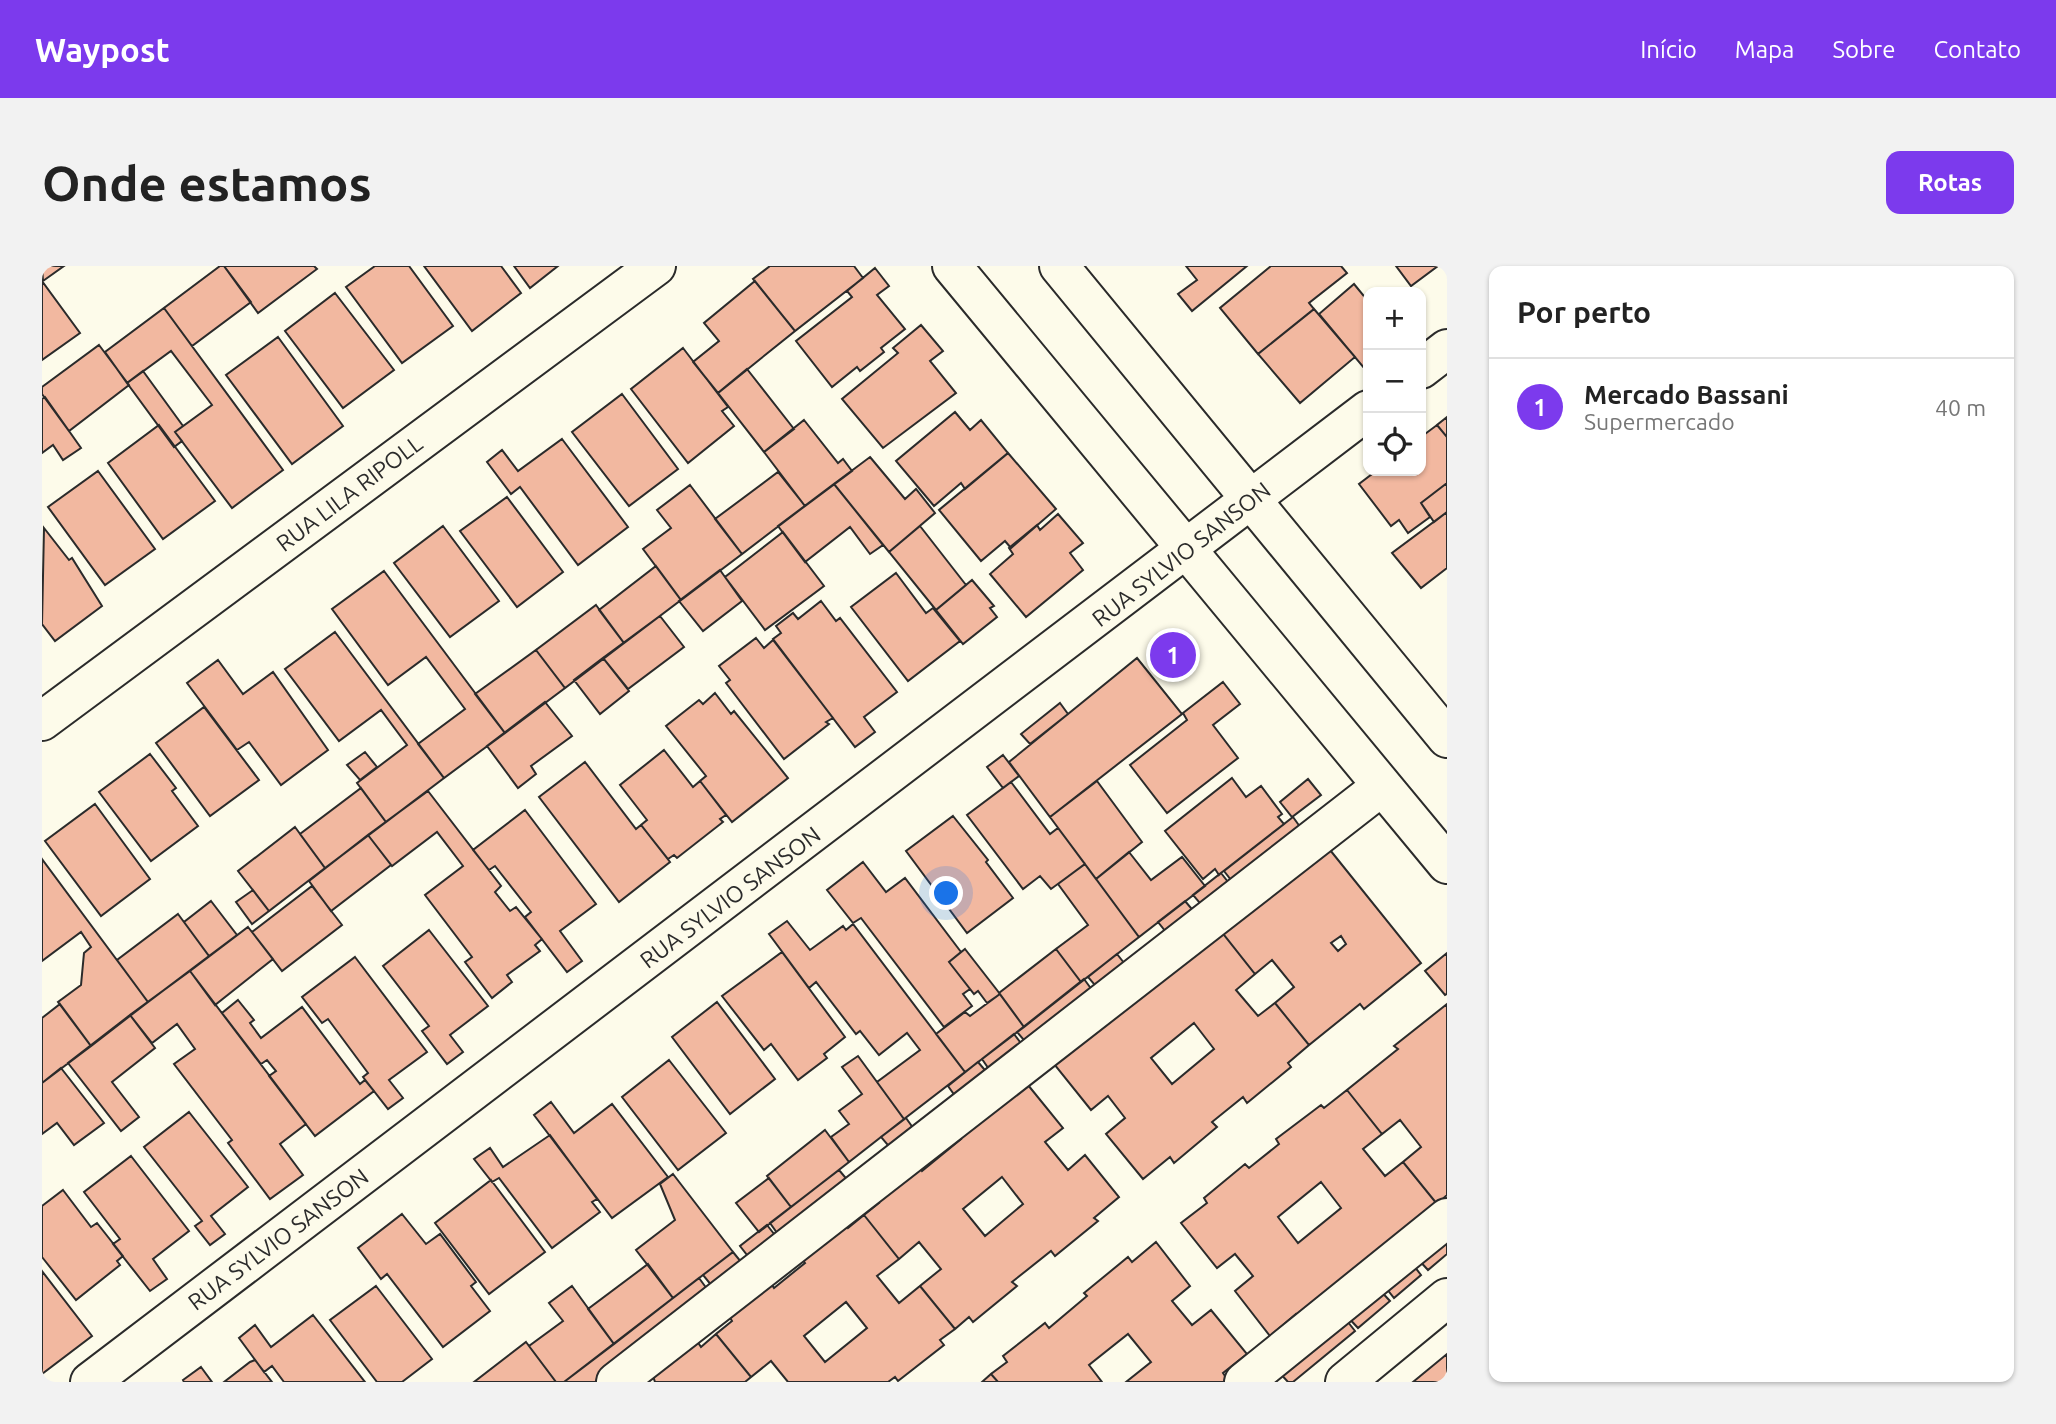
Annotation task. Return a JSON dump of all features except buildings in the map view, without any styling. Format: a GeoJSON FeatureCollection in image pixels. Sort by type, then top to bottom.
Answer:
{"type":"FeatureCollection","features":[{"type":"Feature","properties":{"kind":"street","name":"RUA LILA RIPOLL"},"geometry":{"type":"LineString","coordinates":[[42,721],[656,266]]}},
{"type":"Feature","properties":{"kind":"street"},"geometry":{"type":"LineString","coordinates":[[952,266],[1447,864]]}},
{"type":"Feature","properties":{"kind":"street"},"geometry":{"type":"LineString","coordinates":[[1059,266],[1447,738]]}},
{"type":"Feature","properties":{"kind":"street"},"geometry":{"type":"LineString","coordinates":[[1426,365],[1447,349]]}},
{"type":"Feature","properties":{"kind":"street","name":"RUA SYLVIO SANSON"},"geometry":{"type":"LineString","coordinates":[[90,1382],[1187,551],[1364,413]]}},
{"type":"Feature","properties":{"kind":"street"},"geometry":{"type":"LineString","coordinates":[[616,1382],[1382,786]]}},
{"type":"Feature","properties":{"kind":"street"},"geometry":{"type":"LineString","coordinates":[[1244,1382],[1447,1218]]}},
{"type":"Feature","properties":{"kind":"street"},"geometry":{"type":"LineString","coordinates":[[1345,1382],[1447,1298]]}},
{"type":"Feature","properties":{"kind":"place","name":"Mercado Bassani"},"geometry":{"type":"Point","coordinates":[1173,655]}}]}
